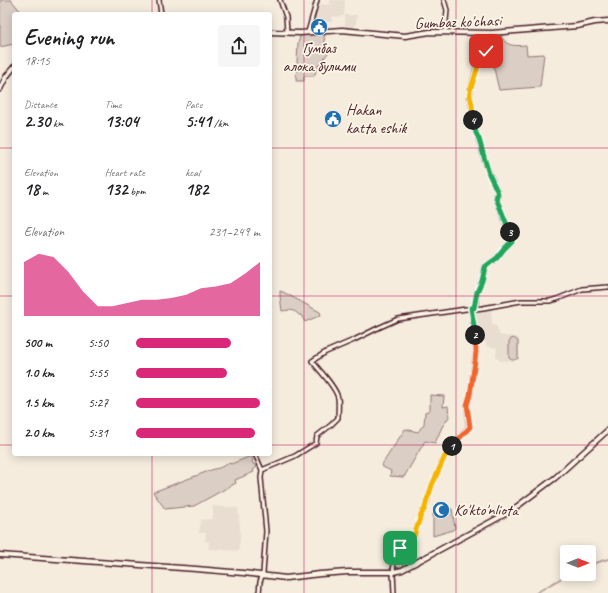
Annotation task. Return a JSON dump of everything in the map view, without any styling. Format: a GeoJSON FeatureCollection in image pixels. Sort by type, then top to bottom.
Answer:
{"type":"FeatureCollection","features":[{"type":"Feature","properties":{"kind":"main road","name":"Gumbaz ko'chasi"},"geometry":{"type":"LineString","coordinates":[[272,32],[300,33],[342,30],[405,36],[430,32],[482,33],[577,26],[608,20]]}},
{"type":"Feature","properties":{"kind":"main road"},"geometry":{"type":"LineString","coordinates":[[0,88],[12,70]]}},
{"type":"Feature","properties":{"kind":"main road"},"geometry":{"type":"LineString","coordinates":[[0,555],[196,569],[286,578],[348,572],[393,572],[402,570],[511,511],[556,476],[608,430]]}},
{"type":"Feature","properties":{"kind":"street"},"geometry":{"type":"LineString","coordinates":[[159,0],[162,12]]}},
{"type":"Feature","properties":{"kind":"street"},"geometry":{"type":"LineString","coordinates":[[280,0],[286,17],[287,32]]}},
{"type":"Feature","properties":{"kind":"street"},"geometry":{"type":"LineString","coordinates":[[308,32],[317,0]]}},
{"type":"Feature","properties":{"kind":"street"},"geometry":{"type":"LineString","coordinates":[[444,0],[447,10],[445,32]]}},
{"type":"Feature","properties":{"kind":"street"},"geometry":{"type":"LineString","coordinates":[[394,593],[394,563],[400,551],[400,542],[404,538],[414,536],[432,485],[445,456],[470,427],[467,405],[470,395],[476,351],[473,308],[485,267],[497,258],[512,241],[496,198],[498,193],[489,174],[473,119],[470,91],[478,66],[484,56],[486,48],[482,33]]}},
{"type":"Feature","properties":{"kind":"street"},"geometry":{"type":"LineString","coordinates":[[262,470],[295,456],[316,443],[316,436],[331,426],[338,418],[338,398],[326,378],[312,361],[317,357],[398,319],[521,302],[550,301],[582,289],[608,287]]}},
{"type":"Feature","properties":{"kind":"street"},"geometry":{"type":"LineString","coordinates":[[256,456],[262,470],[261,478],[266,531],[259,593]]}},
{"type":"Feature","properties":{"kind":"shaded area"},"geometry":{"type":"Polygon","coordinates":[[[1,0],[11,0],[21,12],[12,12],[12,44],[0,47],[1,0]]]}},
{"type":"Feature","properties":{"kind":"shaded area"},"geometry":{"type":"Polygon","coordinates":[[[330,0],[345,0],[344,16],[332,17],[332,22],[321,22],[321,19],[313,19],[317,4],[330,5],[330,0]]]}},
{"type":"Feature","properties":{"kind":"shaded area"},"geometry":{"type":"Polygon","coordinates":[[[345,15],[357,15],[356,24],[354,24],[355,30],[345,28],[345,15]]]}},
{"type":"Feature","properties":{"kind":"shaded area"},"geometry":{"type":"Polygon","coordinates":[[[325,33],[325,46],[328,53],[318,66],[314,76],[304,76],[304,81],[296,81],[298,43],[301,34],[325,33]]]}},
{"type":"Feature","properties":{"kind":"shaded area"},"geometry":{"type":"Polygon","coordinates":[[[501,34],[502,38],[510,45],[526,45],[527,55],[544,54],[540,87],[499,90],[493,64],[484,57],[488,46],[485,35],[501,34]]]}},
{"type":"Feature","properties":{"kind":"shaded area"},"geometry":{"type":"Polygon","coordinates":[[[280,291],[320,312],[321,315],[305,322],[301,315],[293,311],[282,311],[280,291]]]}},
{"type":"Feature","properties":{"kind":"shaded area"},"geometry":{"type":"Polygon","coordinates":[[[491,308],[492,325],[497,326],[499,335],[519,338],[519,360],[500,361],[496,357],[497,348],[486,346],[484,341],[478,340],[478,336],[476,336],[477,332],[473,310],[491,308]]]}},
{"type":"Feature","properties":{"kind":"shaded area"},"geometry":{"type":"Polygon","coordinates":[[[514,338],[518,341],[518,358],[512,360],[509,358],[509,341],[514,338]]]}},
{"type":"Feature","properties":{"kind":"shaded area"},"geometry":{"type":"Polygon","coordinates":[[[430,395],[444,396],[443,407],[448,406],[449,417],[442,427],[435,443],[425,441],[404,477],[390,476],[391,471],[381,466],[405,429],[418,432],[424,424],[425,412],[430,410],[430,395]]]}},
{"type":"Feature","properties":{"kind":"shaded area"},"geometry":{"type":"Polygon","coordinates":[[[251,456],[253,464],[257,467],[253,470],[254,472],[235,480],[236,483],[194,506],[165,509],[153,492],[230,463],[231,464],[251,456]]]}},
{"type":"Feature","properties":{"kind":"shaded area"},"geometry":{"type":"Polygon","coordinates":[[[213,506],[238,508],[240,526],[239,551],[208,549],[209,542],[205,541],[206,533],[199,533],[201,520],[213,519],[213,506]]]}},
{"type":"Feature","properties":{"kind":"shaded area"},"geometry":{"type":"Polygon","coordinates":[[[449,509],[452,509],[455,528],[433,536],[433,514],[435,514],[436,511],[444,512],[449,511],[449,509]]]}},
{"type":"Feature","properties":{"kind":"waterway"},"geometry":{"type":"LineString","coordinates":[[596,563],[608,559]]}},
{"type":"Feature","properties":{"kind":"waterway"},"geometry":{"type":"LineString","coordinates":[[536,593],[560,579]]}},
{"type":"Feature","properties":{"kind":"place","name":"Гумбаз алока булими"},"geometry":{"type":"Point","coordinates":[319,27]}},
{"type":"Feature","properties":{"kind":"place","name":"Hakan katta eshik"},"geometry":{"type":"Point","coordinates":[333,119]}},
{"type":"Feature","properties":{"kind":"place","name":"Ko'kto'nliota"},"geometry":{"type":"Point","coordinates":[441,510]}},
{"type":"Feature","properties":{"kind":"route"},"geometry":{"type":"LineString","coordinates":[[400,548],[400,542],[404,538],[414,536],[416,532],[432,485],[448,450],[470,427],[467,405],[470,395],[476,351],[475,332],[471,308],[474,308],[477,292],[482,281],[485,267],[497,258],[512,241],[496,198],[498,193],[489,174],[473,119],[470,91],[479,63],[486,51]]}}]}
